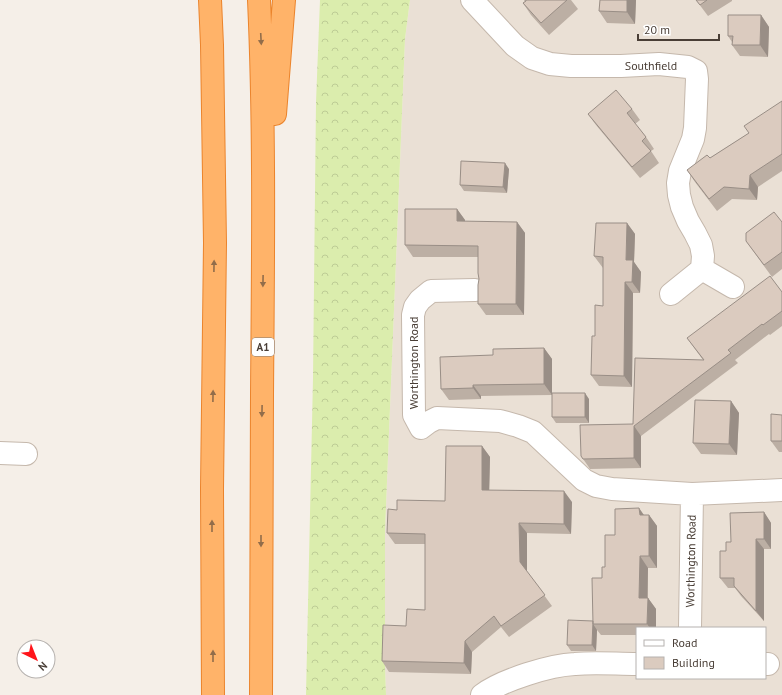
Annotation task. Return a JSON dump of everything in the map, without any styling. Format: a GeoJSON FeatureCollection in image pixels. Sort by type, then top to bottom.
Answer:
{"type":"FeatureCollection","features":[{"type":"Feature","properties":{"kind":"highway"},"geometry":{"type":"LineString","coordinates":[[210,0],[215,243],[212,482],[213,695]]}},
{"type":"Feature","properties":{"kind":"highway","name":"A1"},"geometry":{"type":"LineString","coordinates":[[259,0],[262,58],[264,249],[261,483],[261,695]]}},
{"type":"Feature","properties":{"kind":"highway","name":"A1"},"geometry":{"type":"LineString","coordinates":[[264,249],[284,0]]}},
{"type":"Feature","properties":{"kind":"street","name":"Southfield"},"geometry":{"type":"LineString","coordinates":[[472,0],[515,46],[532,58],[550,64],[571,66],[659,64],[688,67],[696,71],[695,128],[693,140],[680,171],[678,183],[682,207],[700,245],[703,256],[702,269]]}},
{"type":"Feature","properties":{"kind":"street"},"geometry":{"type":"LineString","coordinates":[[671,294],[702,269],[733,287]]}},
{"type":"Feature","properties":{"kind":"street","name":"Worthington Road"},"geometry":{"type":"LineString","coordinates":[[475,290],[431,291],[420,300],[415,307],[413,315],[414,415],[421,428],[437,418],[500,421],[518,426],[533,432],[584,480],[596,486],[612,490],[692,494],[782,490]]}},
{"type":"Feature","properties":{"kind":"street"},"geometry":{"type":"LineString","coordinates":[[0,453],[26,454]]}},
{"type":"Feature","properties":{"kind":"street","name":"Worthington Road"},"geometry":{"type":"LineString","coordinates":[[690,627],[692,494]]}},
{"type":"Feature","properties":{"kind":"street"},"geometry":{"type":"LineString","coordinates":[[482,695],[514,679],[547,669],[574,664],[636,664]]}},
{"type":"Feature","properties":{"kind":"shaded area"},"geometry":{"type":"Polygon","coordinates":[[[410,0],[782,0],[782,695],[386,695],[385,531],[405,39],[410,0]]]}},
{"type":"Feature","properties":{"kind":"green space"},"geometry":{"type":"Polygon","coordinates":[[[320,0],[410,0],[405,39],[385,531],[386,695],[306,695],[313,378],[316,102],[320,0]]]}},
{"type":"Feature","properties":{"kind":"building"},"geometry":{"type":"Polygon","coordinates":[[[526,0],[567,0],[541,23],[523,3],[526,0]]]}},
{"type":"Feature","properties":{"kind":"building"},"geometry":{"type":"Polygon","coordinates":[[[600,0],[627,0],[627,12],[599,11],[600,0]]]}},
{"type":"Feature","properties":{"kind":"building"},"geometry":{"type":"Polygon","coordinates":[[[696,0],[707,0],[700,5],[696,0]]]}},
{"type":"Feature","properties":{"kind":"building"},"geometry":{"type":"Polygon","coordinates":[[[728,15],[761,15],[760,45],[732,45],[733,36],[728,36],[728,15]]]}},
{"type":"Feature","properties":{"kind":"building"},"geometry":{"type":"Polygon","coordinates":[[[616,90],[632,109],[627,113],[646,137],[642,141],[651,151],[632,167],[588,114],[616,90]]]}},
{"type":"Feature","properties":{"kind":"building"},"geometry":{"type":"Polygon","coordinates":[[[782,101],[782,154],[750,175],[749,189],[724,187],[709,199],[687,170],[707,155],[710,158],[749,133],[744,126],[782,101]]]}},
{"type":"Feature","properties":{"kind":"building"},"geometry":{"type":"Polygon","coordinates":[[[461,161],[505,163],[503,187],[460,185],[461,161]]]}},
{"type":"Feature","properties":{"kind":"building"},"geometry":{"type":"Polygon","coordinates":[[[405,209],[457,209],[457,221],[517,222],[516,304],[478,304],[478,246],[405,245],[405,209]]]}},
{"type":"Feature","properties":{"kind":"building"},"geometry":{"type":"Polygon","coordinates":[[[774,212],[782,222],[782,252],[764,265],[746,241],[746,233],[774,212]]]}},
{"type":"Feature","properties":{"kind":"building"},"geometry":{"type":"Polygon","coordinates":[[[596,223],[627,223],[626,260],[633,260],[632,282],[625,282],[624,376],[591,375],[592,336],[595,336],[595,305],[603,306],[603,257],[594,256],[596,223]]]}},
{"type":"Feature","properties":{"kind":"building"},"geometry":{"type":"Polygon","coordinates":[[[770,276],[782,292],[782,311],[728,350],[731,353],[634,426],[634,458],[583,459],[581,456],[580,425],[633,424],[635,358],[704,360],[687,338],[770,276]]]}},
{"type":"Feature","properties":{"kind":"building"},"geometry":{"type":"Polygon","coordinates":[[[544,348],[544,384],[473,385],[473,388],[441,389],[440,357],[493,355],[493,349],[544,348]]]}},
{"type":"Feature","properties":{"kind":"building"},"geometry":{"type":"Polygon","coordinates":[[[552,393],[585,393],[585,417],[552,417],[552,393]]]}},
{"type":"Feature","properties":{"kind":"building"},"geometry":{"type":"Polygon","coordinates":[[[695,400],[731,401],[729,444],[693,443],[695,400]]]}},
{"type":"Feature","properties":{"kind":"building"},"geometry":{"type":"Polygon","coordinates":[[[771,414],[782,415],[782,441],[771,441],[771,414]]]}},
{"type":"Feature","properties":{"kind":"building"},"geometry":{"type":"Polygon","coordinates":[[[446,446],[482,446],[482,490],[564,491],[564,524],[519,523],[520,562],[545,595],[501,626],[494,616],[465,641],[464,663],[382,661],[383,625],[406,626],[407,609],[425,610],[425,534],[387,533],[388,509],[397,510],[397,500],[445,501],[446,446]]]}},
{"type":"Feature","properties":{"kind":"building"},"geometry":{"type":"Polygon","coordinates":[[[639,508],[640,515],[649,515],[649,556],[640,556],[639,598],[648,598],[647,624],[593,624],[592,578],[602,578],[602,567],[605,567],[605,535],[615,535],[615,509],[639,508]]]}},
{"type":"Feature","properties":{"kind":"building"},"geometry":{"type":"Polygon","coordinates":[[[764,512],[764,539],[756,539],[756,611],[734,586],[734,578],[720,578],[720,551],[726,551],[726,542],[731,542],[730,513],[764,512]]]}},
{"type":"Feature","properties":{"kind":"building"},"geometry":{"type":"Polygon","coordinates":[[[568,620],[593,621],[592,645],[567,645],[568,620]]]}}]}
